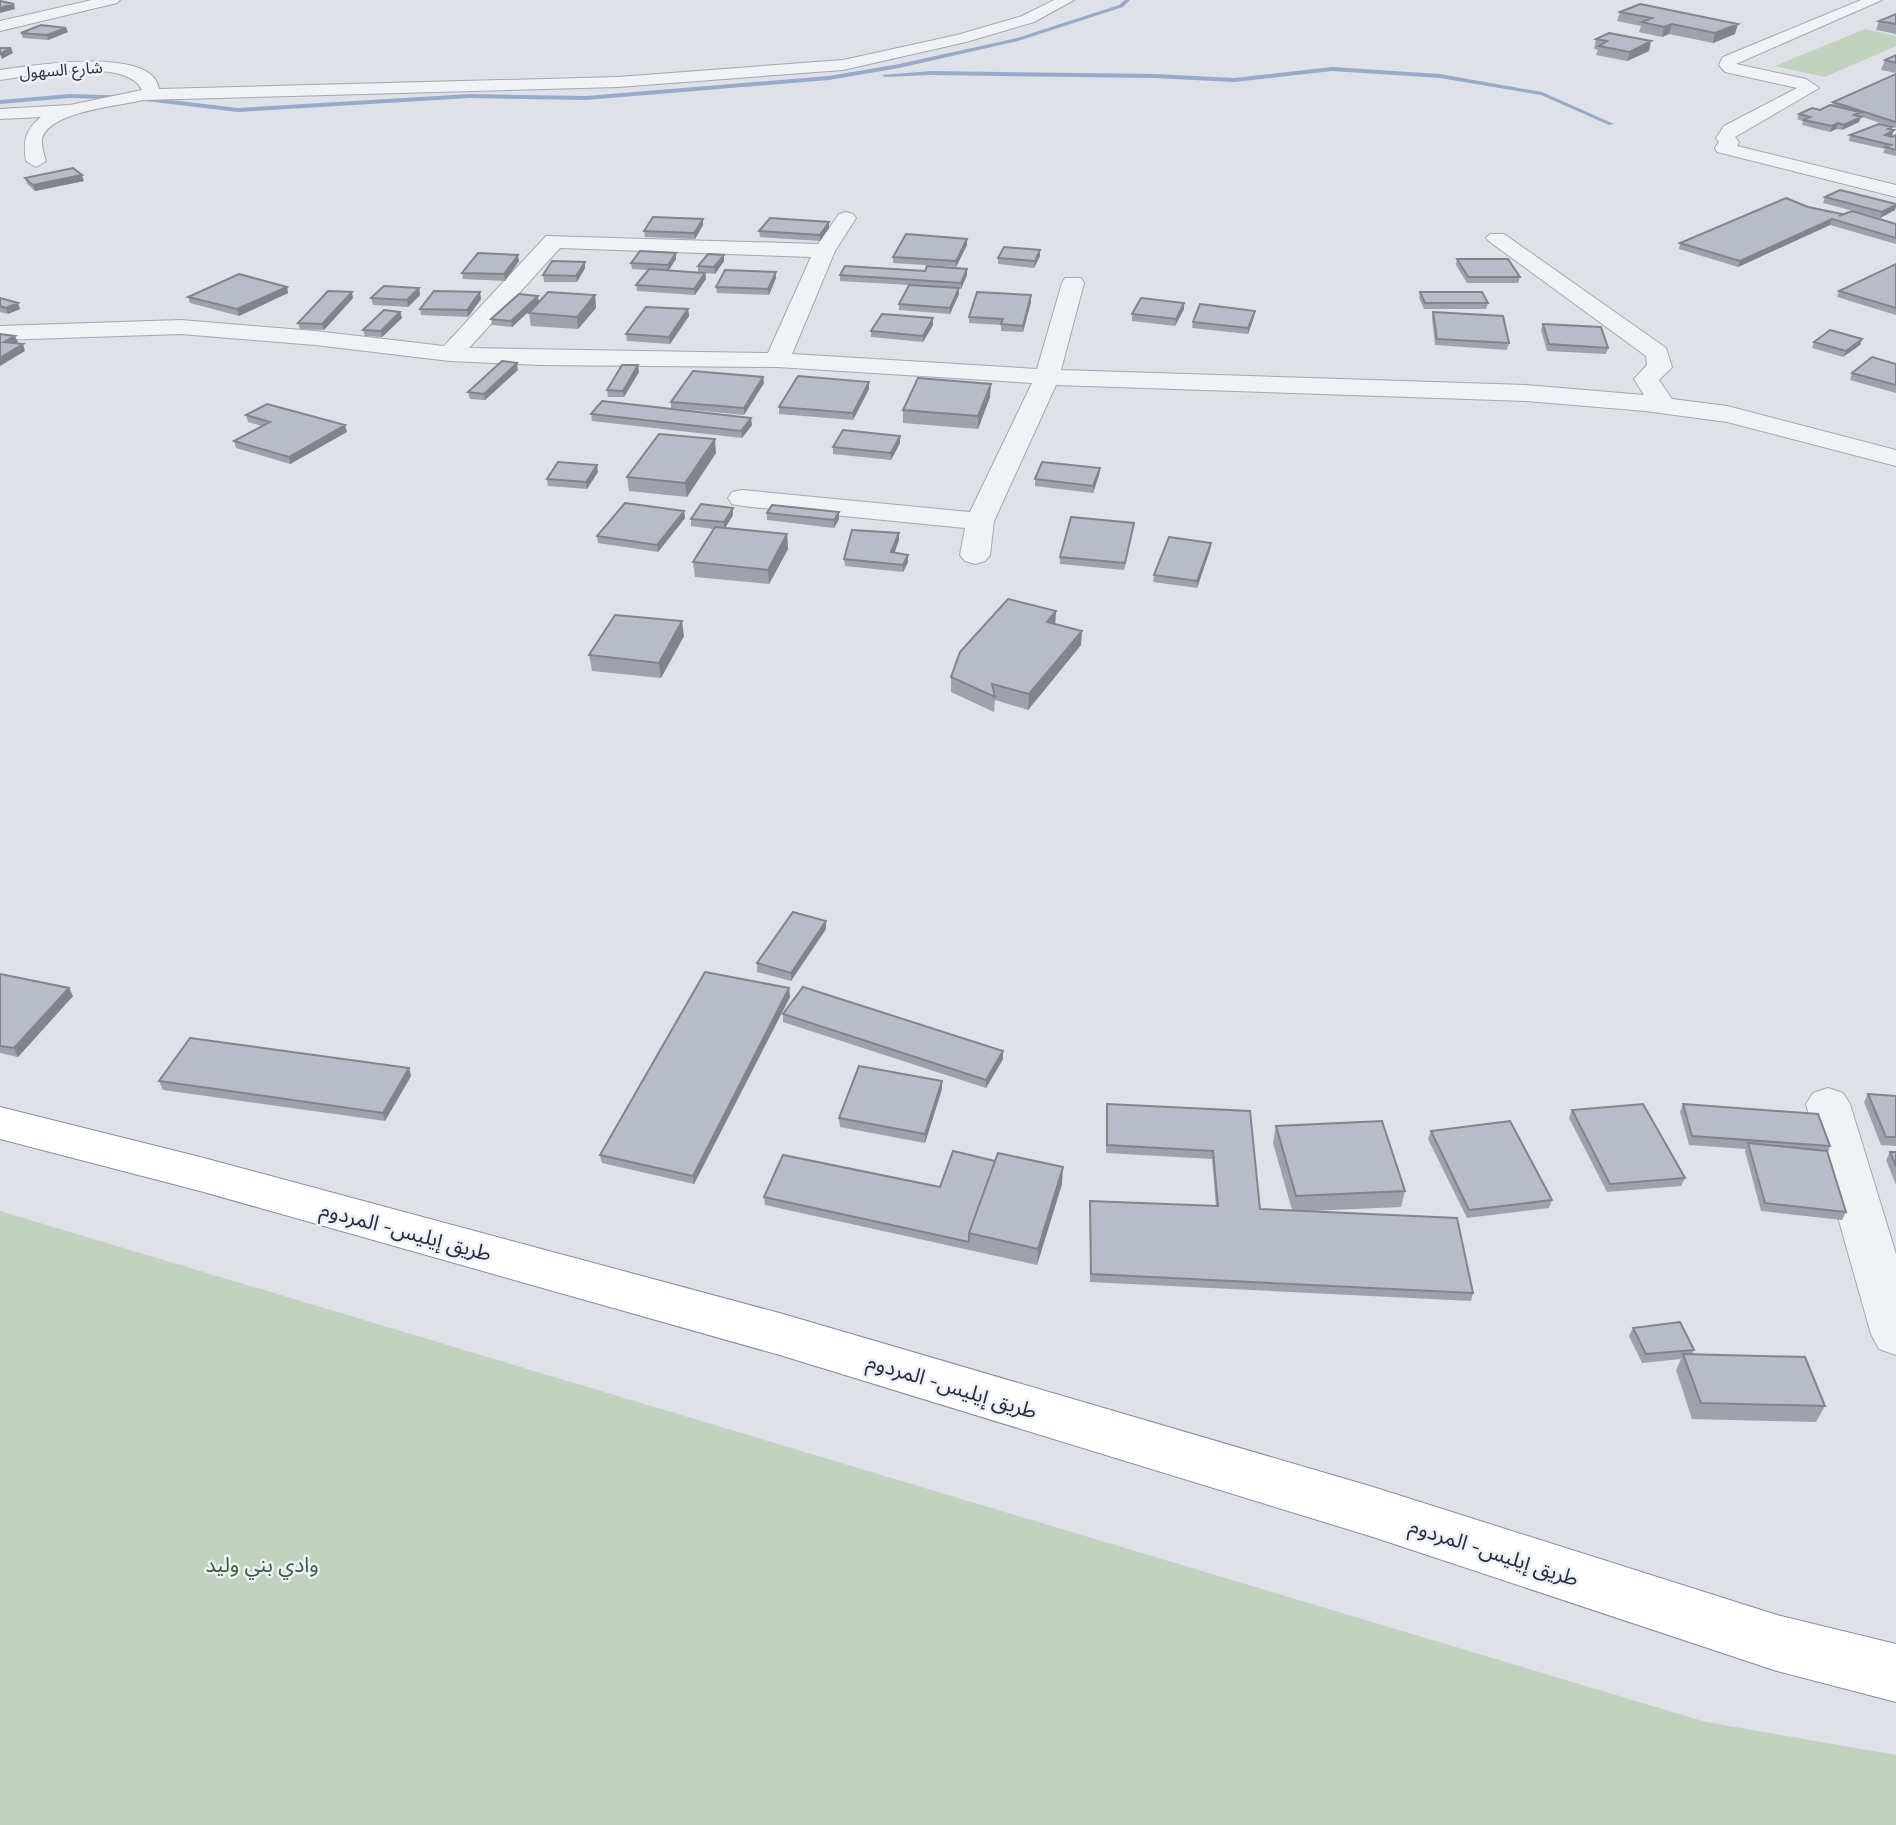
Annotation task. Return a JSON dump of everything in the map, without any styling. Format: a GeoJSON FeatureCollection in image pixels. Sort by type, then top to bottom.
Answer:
{"type":"FeatureCollection","features":[{"type":"Feature","properties":{"kind":"highway","name":"طريق إيليس- المردوم"},"geometry":{"type":"LineString","coordinates":[[0,1123],[200,1174],[783,1335],[1373,1513],[1777,1643],[1896,1673]]}},
{"type":"Feature","properties":{"kind":"street"},"geometry":{"type":"LineString","coordinates":[[0,26],[112,0]]}},
{"type":"Feature","properties":{"kind":"street"},"geometry":{"type":"LineString","coordinates":[[0,114],[71,110],[147,94],[618,82],[843,65],[960,39],[1028,19],[1066,0]]}},
{"type":"Feature","properties":{"kind":"street"},"geometry":{"type":"LineString","coordinates":[[1874,0],[1729,61],[1727,65],[1731,68],[1800,83],[1810,88],[1731,130],[1725,138],[1730,142],[1724,148],[1896,191]]}},
{"type":"Feature","properties":{"kind":"street","name":"شارع السهول"},"geometry":{"type":"LineString","coordinates":[[0,75],[67,67],[105,66],[130,70],[146,80],[151,86],[147,94]]}},
{"type":"Feature","properties":{"kind":"street"},"geometry":{"type":"LineString","coordinates":[[36,161],[33,140],[37,132],[55,117],[71,110]]}},
{"type":"Feature","properties":{"kind":"street"},"geometry":{"type":"LineString","coordinates":[[777,359],[824,251],[846,218]]}},
{"type":"Feature","properties":{"kind":"street"},"geometry":{"type":"LineString","coordinates":[[1497,238],[1657,353],[1660,366],[1646,379],[1663,405]]}},
{"type":"Feature","properties":{"kind":"street"},"geometry":{"type":"LineString","coordinates":[[450,354],[554,240],[824,251]]}},
{"type":"Feature","properties":{"kind":"street"},"geometry":{"type":"LineString","coordinates":[[975,555],[980,521],[1047,377],[1073,283]]}},
{"type":"Feature","properties":{"kind":"street"},"geometry":{"type":"LineString","coordinates":[[0,333],[181,327],[315,338],[450,354],[540,358],[777,359],[1047,377],[1526,393],[1663,405],[1766,422],[1896,458]]}},
{"type":"Feature","properties":{"kind":"street"},"geometry":{"type":"LineString","coordinates":[[742,498],[980,521]]}},
{"type":"Feature","properties":{"kind":"street"},"geometry":{"type":"LineString","coordinates":[[1828,1104],[1892,1330],[1896,1334]]}},
{"type":"Feature","properties":{"kind":"green space"},"geometry":{"type":"Polygon","coordinates":[[[1865,29],[1896,36],[1896,46],[1825,77],[1775,66],[1865,29]]]}},
{"type":"Feature","properties":{"kind":"green space","name":"وادي بني وليد"},"geometry":{"type":"Polygon","coordinates":[[[0,1211],[1706,1722],[1896,1755],[1896,1825],[0,1825],[0,1211]]]}},
{"type":"Feature","properties":{"kind":"building"},"geometry":{"type":"Polygon","coordinates":[[[0,1],[14,4],[0,8],[0,1]]]}},
{"type":"Feature","properties":{"kind":"building"},"geometry":{"type":"Polygon","coordinates":[[[1640,4],[1738,24],[1715,33],[1672,24],[1664,27],[1642,22],[1652,18],[1620,12],[1640,4]]]}},
{"type":"Feature","properties":{"kind":"building"},"geometry":{"type":"Polygon","coordinates":[[[1896,14],[1896,24],[1879,21],[1896,14]]]}},
{"type":"Feature","properties":{"kind":"building"},"geometry":{"type":"Polygon","coordinates":[[[41,25],[66,28],[47,35],[21,33],[41,25]]]}},
{"type":"Feature","properties":{"kind":"building"},"geometry":{"type":"Polygon","coordinates":[[[1609,33],[1651,41],[1630,52],[1599,46],[1607,41],[1596,39],[1609,33]]]}},
{"type":"Feature","properties":{"kind":"building"},"geometry":{"type":"Polygon","coordinates":[[[0,48],[11,48],[0,54],[0,48]]]}},
{"type":"Feature","properties":{"kind":"building"},"geometry":{"type":"Polygon","coordinates":[[[1896,55],[1896,63],[1885,60],[1896,55]]]}},
{"type":"Feature","properties":{"kind":"building"},"geometry":{"type":"Polygon","coordinates":[[[1896,74],[1896,122],[1833,102],[1896,74]]]}},
{"type":"Feature","properties":{"kind":"building"},"geometry":{"type":"Polygon","coordinates":[[[1830,105],[1860,112],[1854,115],[1861,117],[1844,125],[1838,123],[1832,126],[1804,120],[1810,117],[1799,114],[1812,108],[1820,110],[1830,105]]]}},
{"type":"Feature","properties":{"kind":"building"},"geometry":{"type":"Polygon","coordinates":[[[1879,124],[1894,130],[1885,135],[1896,135],[1896,150],[1885,147],[1891,145],[1850,135],[1879,124]]]}},
{"type":"Feature","properties":{"kind":"building"},"geometry":{"type":"Polygon","coordinates":[[[73,168],[82,175],[33,185],[25,178],[73,168]]]}},
{"type":"Feature","properties":{"kind":"building"},"geometry":{"type":"Polygon","coordinates":[[[1840,190],[1896,205],[1882,212],[1825,197],[1840,190]]]}},
{"type":"Feature","properties":{"kind":"building"},"geometry":{"type":"Polygon","coordinates":[[[1786,198],[1808,207],[1842,214],[1839,216],[1852,211],[1896,224],[1896,238],[1832,219],[1740,261],[1680,243],[1786,198]]]}},
{"type":"Feature","properties":{"kind":"building"},"geometry":{"type":"Polygon","coordinates":[[[653,217],[703,219],[694,233],[644,231],[653,217]]]}},
{"type":"Feature","properties":{"kind":"building"},"geometry":{"type":"Polygon","coordinates":[[[770,218],[829,222],[820,235],[759,231],[770,218]]]}},
{"type":"Feature","properties":{"kind":"building"},"geometry":{"type":"Polygon","coordinates":[[[906,234],[967,239],[956,261],[893,257],[906,234]]]}},
{"type":"Feature","properties":{"kind":"building"},"geometry":{"type":"Polygon","coordinates":[[[1004,247],[1040,250],[1035,261],[998,258],[1004,247]]]}},
{"type":"Feature","properties":{"kind":"building"},"geometry":{"type":"Polygon","coordinates":[[[640,251],[676,253],[668,265],[631,263],[640,251]]]}},
{"type":"Feature","properties":{"kind":"building"},"geometry":{"type":"Polygon","coordinates":[[[478,253],[518,255],[504,274],[462,273],[478,253]]]}},
{"type":"Feature","properties":{"kind":"building"},"geometry":{"type":"Polygon","coordinates":[[[708,254],[724,255],[714,267],[698,266],[708,254]]]}},
{"type":"Feature","properties":{"kind":"building"},"geometry":{"type":"Polygon","coordinates":[[[1457,259],[1508,259],[1520,277],[1468,277],[1457,259]]]}},
{"type":"Feature","properties":{"kind":"building"},"geometry":{"type":"Polygon","coordinates":[[[552,261],[585,262],[576,276],[543,275],[552,261]]]}},
{"type":"Feature","properties":{"kind":"building"},"geometry":{"type":"Polygon","coordinates":[[[1896,264],[1896,308],[1839,291],[1896,264]]]}},
{"type":"Feature","properties":{"kind":"building"},"geometry":{"type":"Polygon","coordinates":[[[845,266],[925,271],[927,266],[967,269],[961,283],[840,275],[845,266]]]}},
{"type":"Feature","properties":{"kind":"building"},"geometry":{"type":"Polygon","coordinates":[[[649,269],[705,273],[694,289],[636,285],[649,269]]]}},
{"type":"Feature","properties":{"kind":"building"},"geometry":{"type":"Polygon","coordinates":[[[725,270],[776,272],[768,289],[716,287],[725,270]]]}},
{"type":"Feature","properties":{"kind":"building"},"geometry":{"type":"Polygon","coordinates":[[[239,274],[287,287],[237,309],[188,297],[239,274]]]}},
{"type":"Feature","properties":{"kind":"building"},"geometry":{"type":"Polygon","coordinates":[[[909,285],[959,288],[950,308],[899,304],[909,285]]]}},
{"type":"Feature","properties":{"kind":"building"},"geometry":{"type":"Polygon","coordinates":[[[384,286],[419,288],[407,300],[371,298],[384,286]]]}},
{"type":"Feature","properties":{"kind":"building"},"geometry":{"type":"Polygon","coordinates":[[[328,291],[352,292],[322,324],[298,323],[328,291]]]}},
{"type":"Feature","properties":{"kind":"building"},"geometry":{"type":"Polygon","coordinates":[[[434,291],[480,292],[467,310],[420,309],[434,291]]]}},
{"type":"Feature","properties":{"kind":"building"},"geometry":{"type":"Polygon","coordinates":[[[548,292],[595,295],[577,317],[529,313],[548,292]]]}},
{"type":"Feature","properties":{"kind":"building"},"geometry":{"type":"Polygon","coordinates":[[[977,292],[1031,295],[1023,326],[1001,324],[1003,319],[969,317],[977,292]]]}},
{"type":"Feature","properties":{"kind":"building"},"geometry":{"type":"Polygon","coordinates":[[[1420,292],[1482,292],[1488,303],[1425,303],[1420,292]]]}},
{"type":"Feature","properties":{"kind":"building"},"geometry":{"type":"Polygon","coordinates":[[[519,294],[538,296],[511,321],[491,319],[519,294]]]}},
{"type":"Feature","properties":{"kind":"building"},"geometry":{"type":"Polygon","coordinates":[[[0,298],[18,303],[6,308],[0,306],[0,298]]]}},
{"type":"Feature","properties":{"kind":"building"},"geometry":{"type":"Polygon","coordinates":[[[1141,298],[1184,303],[1176,319],[1132,314],[1141,298]]]}},
{"type":"Feature","properties":{"kind":"building"},"geometry":{"type":"Polygon","coordinates":[[[1200,304],[1255,311],[1248,328],[1193,322],[1200,304]]]}},
{"type":"Feature","properties":{"kind":"building"},"geometry":{"type":"Polygon","coordinates":[[[646,307],[688,309],[669,337],[626,334],[646,307]]]}},
{"type":"Feature","properties":{"kind":"building"},"geometry":{"type":"Polygon","coordinates":[[[384,310],[400,312],[381,331],[363,330],[384,310]]]}},
{"type":"Feature","properties":{"kind":"building"},"geometry":{"type":"Polygon","coordinates":[[[1433,312],[1503,316],[1509,343],[1437,339],[1433,312]]]}},
{"type":"Feature","properties":{"kind":"building"},"geometry":{"type":"Polygon","coordinates":[[[882,314],[933,318],[923,336],[871,331],[882,314]]]}},
{"type":"Feature","properties":{"kind":"building"},"geometry":{"type":"Polygon","coordinates":[[[1543,324],[1601,327],[1608,348],[1549,344],[1543,324]]]}},
{"type":"Feature","properties":{"kind":"building"},"geometry":{"type":"Polygon","coordinates":[[[1830,330],[1862,339],[1846,351],[1814,342],[1830,330]]]}},
{"type":"Feature","properties":{"kind":"building"},"geometry":{"type":"Polygon","coordinates":[[[0,334],[15,336],[4,342],[23,344],[0,358],[0,334]]]}},
{"type":"Feature","properties":{"kind":"building"},"geometry":{"type":"Polygon","coordinates":[[[1872,357],[1896,364],[1896,385],[1852,373],[1872,357]]]}},
{"type":"Feature","properties":{"kind":"building"},"geometry":{"type":"Polygon","coordinates":[[[502,361],[517,363],[484,394],[468,392],[502,361]]]}},
{"type":"Feature","properties":{"kind":"building"},"geometry":{"type":"Polygon","coordinates":[[[622,365],[638,365],[623,391],[607,390],[622,365]]]}},
{"type":"Feature","properties":{"kind":"building"},"geometry":{"type":"Polygon","coordinates":[[[693,371],[763,377],[744,408],[671,402],[693,371]]]}},
{"type":"Feature","properties":{"kind":"building"},"geometry":{"type":"Polygon","coordinates":[[[798,376],[869,382],[853,413],[779,407],[798,376]]]}},
{"type":"Feature","properties":{"kind":"building"},"geometry":{"type":"Polygon","coordinates":[[[918,378],[991,384],[978,416],[903,410],[918,378]]]}},
{"type":"Feature","properties":{"kind":"building"},"geometry":{"type":"Polygon","coordinates":[[[602,401],[751,418],[741,431],[591,414],[602,401]]]}},
{"type":"Feature","properties":{"kind":"building"},"geometry":{"type":"Polygon","coordinates":[[[267,404],[345,425],[289,457],[234,441],[270,422],[246,415],[267,404]]]}},
{"type":"Feature","properties":{"kind":"building"},"geometry":{"type":"Polygon","coordinates":[[[843,430],[900,436],[891,453],[833,447],[843,430]]]}},
{"type":"Feature","properties":{"kind":"building"},"geometry":{"type":"Polygon","coordinates":[[[659,434],[715,439],[685,483],[627,477],[659,434]]]}},
{"type":"Feature","properties":{"kind":"building"},"geometry":{"type":"Polygon","coordinates":[[[558,462],[597,465],[586,482],[547,479],[558,462]]]}},
{"type":"Feature","properties":{"kind":"building"},"geometry":{"type":"Polygon","coordinates":[[[1042,462],[1100,468],[1093,486],[1035,479],[1042,462]]]}},
{"type":"Feature","properties":{"kind":"building"},"geometry":{"type":"Polygon","coordinates":[[[625,503],[684,511],[657,545],[597,536],[625,503]]]}},
{"type":"Feature","properties":{"kind":"building"},"geometry":{"type":"Polygon","coordinates":[[[701,504],[733,508],[724,522],[691,519],[701,504]]]}},
{"type":"Feature","properties":{"kind":"building"},"geometry":{"type":"Polygon","coordinates":[[[772,505],[839,512],[834,520],[767,513],[772,505]]]}},
{"type":"Feature","properties":{"kind":"building"},"geometry":{"type":"Polygon","coordinates":[[[1071,517],[1134,523],[1125,563],[1060,557],[1071,517]]]}},
{"type":"Feature","properties":{"kind":"building"},"geometry":{"type":"Polygon","coordinates":[[[715,527],[787,534],[768,570],[693,562],[715,527]]]}},
{"type":"Feature","properties":{"kind":"building"},"geometry":{"type":"Polygon","coordinates":[[[852,530],[899,533],[891,552],[908,555],[903,565],[844,559],[852,530]]]}},
{"type":"Feature","properties":{"kind":"building"},"geometry":{"type":"Polygon","coordinates":[[[1169,537],[1211,543],[1197,581],[1154,575],[1169,537]]]}},
{"type":"Feature","properties":{"kind":"building"},"geometry":{"type":"Polygon","coordinates":[[[1008,599],[1056,611],[1047,622],[1082,631],[1029,694],[992,684],[995,697],[951,677],[960,652],[1008,599]]]}},
{"type":"Feature","properties":{"kind":"building"},"geometry":{"type":"Polygon","coordinates":[[[615,615],[682,621],[659,663],[589,655],[615,615]]]}},
{"type":"Feature","properties":{"kind":"building"},"geometry":{"type":"Polygon","coordinates":[[[793,912],[826,921],[791,973],[757,963],[793,912]]]}},
{"type":"Feature","properties":{"kind":"building"},"geometry":{"type":"Polygon","coordinates":[[[705,972],[789,988],[693,1176],[600,1155],[705,972]]]}},
{"type":"Feature","properties":{"kind":"building"},"geometry":{"type":"Polygon","coordinates":[[[0,974],[69,988],[14,1048],[0,1046],[0,974]]]}},
{"type":"Feature","properties":{"kind":"building"},"geometry":{"type":"Polygon","coordinates":[[[803,987],[1003,1051],[986,1080],[783,1014],[803,987]]]}},
{"type":"Feature","properties":{"kind":"building"},"geometry":{"type":"Polygon","coordinates":[[[190,1038],[409,1068],[383,1113],[159,1081],[190,1038]]]}},
{"type":"Feature","properties":{"kind":"building"},"geometry":{"type":"Polygon","coordinates":[[[859,1066],[942,1081],[925,1134],[839,1118],[859,1066]]]}},
{"type":"Feature","properties":{"kind":"building"},"geometry":{"type":"Polygon","coordinates":[[[1868,1094],[1896,1096],[1896,1137],[1886,1137],[1868,1094]]]}},
{"type":"Feature","properties":{"kind":"building"},"geometry":{"type":"Polygon","coordinates":[[[1107,1104],[1250,1111],[1260,1209],[1457,1218],[1473,1293],[1091,1274],[1090,1201],[1218,1206],[1213,1151],[1107,1145],[1107,1104]]]}},
{"type":"Feature","properties":{"kind":"building"},"geometry":{"type":"Polygon","coordinates":[[[1643,1104],[1685,1178],[1610,1184],[1572,1110],[1643,1104]]]}},
{"type":"Feature","properties":{"kind":"building"},"geometry":{"type":"Polygon","coordinates":[[[1683,1104],[1818,1114],[1830,1146],[1692,1136],[1683,1104]]]}},
{"type":"Feature","properties":{"kind":"building"},"geometry":{"type":"Polygon","coordinates":[[[1382,1121],[1405,1191],[1296,1196],[1276,1126],[1382,1121]]]}},
{"type":"Feature","properties":{"kind":"building"},"geometry":{"type":"Polygon","coordinates":[[[1510,1121],[1552,1200],[1469,1210],[1431,1131],[1510,1121]]]}},
{"type":"Feature","properties":{"kind":"building"},"geometry":{"type":"Polygon","coordinates":[[[1748,1143],[1827,1151],[1846,1212],[1765,1203],[1748,1143]]]}},
{"type":"Feature","properties":{"kind":"building"},"geometry":{"type":"Polygon","coordinates":[[[953,1151],[995,1161],[969,1233],[969,1242],[764,1197],[783,1155],[940,1187],[953,1151]]]}},
{"type":"Feature","properties":{"kind":"building"},"geometry":{"type":"Polygon","coordinates":[[[1890,1152],[1896,1152],[1896,1166],[1890,1152]]]}},
{"type":"Feature","properties":{"kind":"building"},"geometry":{"type":"Polygon","coordinates":[[[998,1153],[1063,1167],[1038,1249],[969,1233],[998,1153]]]}},
{"type":"Feature","properties":{"kind":"building"},"geometry":{"type":"Polygon","coordinates":[[[1680,1322],[1694,1350],[1646,1354],[1633,1328],[1680,1322]]]}},
{"type":"Feature","properties":{"kind":"building"},"geometry":{"type":"Polygon","coordinates":[[[1683,1354],[1805,1357],[1825,1406],[1701,1403],[1683,1354]]]}},
{"type":"Feature","properties":{"kind":"waterway"},"geometry":{"type":"LineString","coordinates":[[0,102],[70,96],[137,98],[238,110],[470,96],[586,98],[829,78],[899,66],[1018,39],[1121,6],[1128,0]]}},
{"type":"Feature","properties":{"kind":"waterway"},"geometry":{"type":"LineString","coordinates":[[885,75],[931,73],[1155,76],[1234,80],[1332,69],[1440,76],[1542,94],[1611,124]]}}]}
